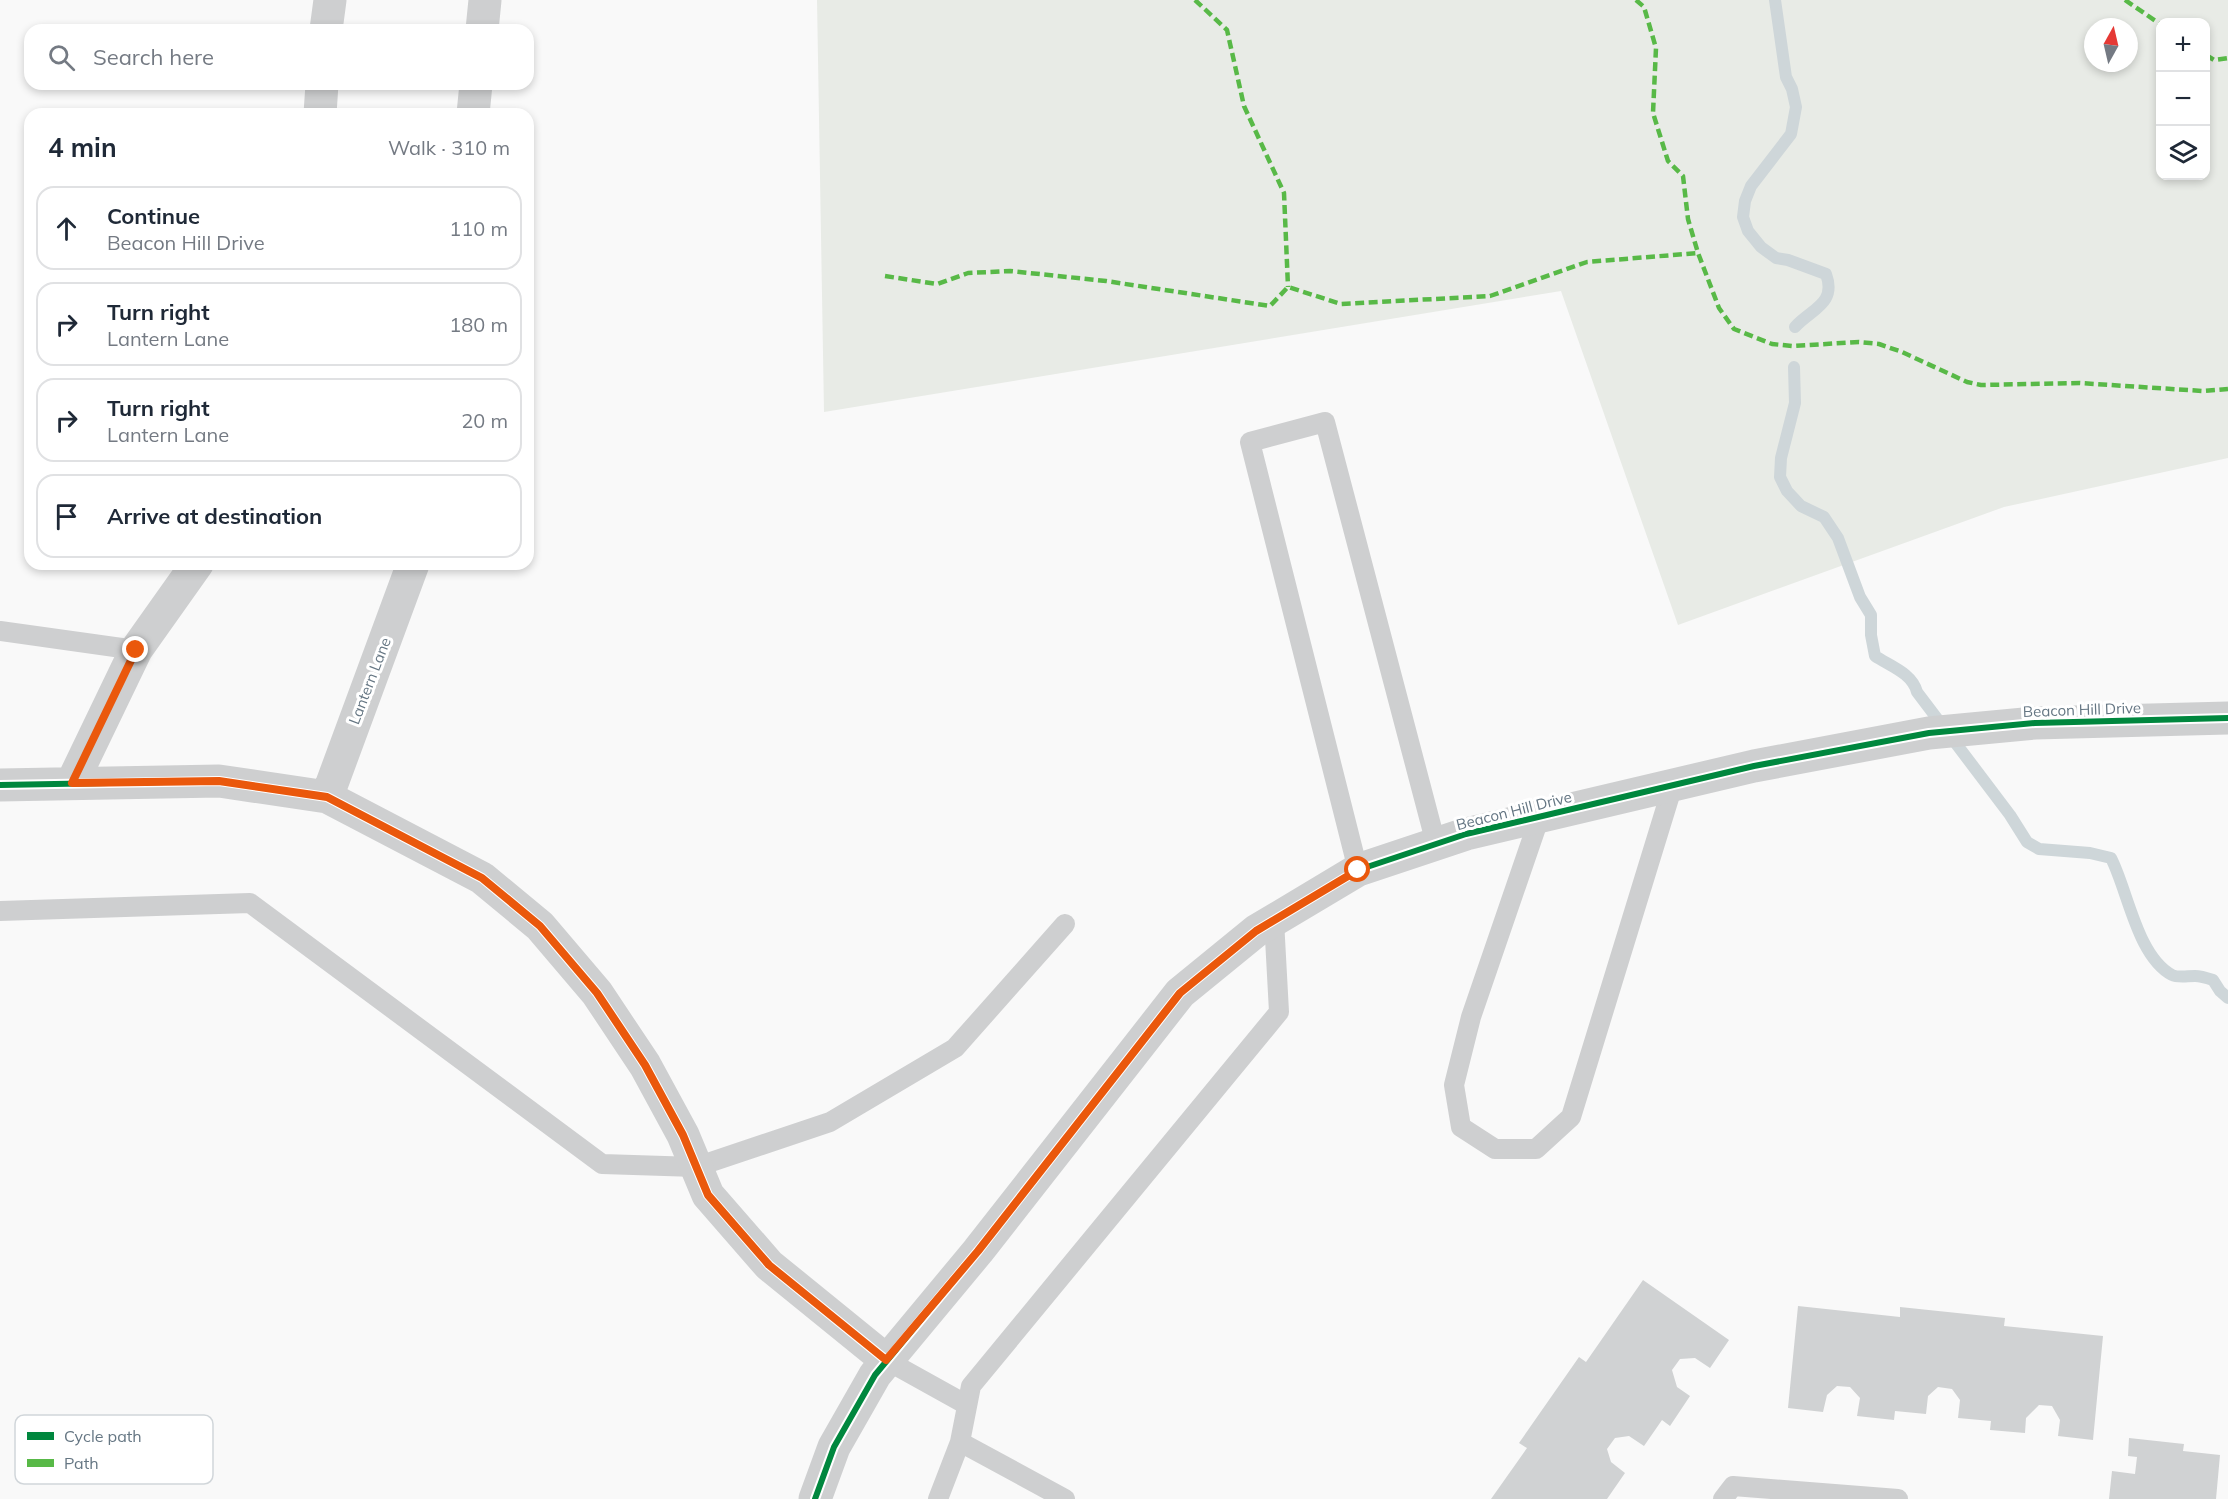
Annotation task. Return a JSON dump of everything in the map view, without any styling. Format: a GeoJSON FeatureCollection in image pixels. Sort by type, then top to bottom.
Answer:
{"type":"FeatureCollection","features":[{"type":"Feature","properties":{"kind":"street"},"geometry":{"type":"LineString","coordinates":[[328,24],[330,0]]}},
{"type":"Feature","properties":{"kind":"street"},"geometry":{"type":"LineString","coordinates":[[483,24],[485,0]]}},
{"type":"Feature","properties":{"kind":"street"},"geometry":{"type":"LineString","coordinates":[[320,108],[322,90]]}},
{"type":"Feature","properties":{"kind":"street"},"geometry":{"type":"LineString","coordinates":[[474,108],[475,90]]}},
{"type":"Feature","properties":{"kind":"street"},"geometry":{"type":"LineString","coordinates":[[72,783],[136,650],[193,570]]}},
{"type":"Feature","properties":{"kind":"street","name":"Lantern Lane"},"geometry":{"type":"LineString","coordinates":[[327,797],[411,570]]}},
{"type":"Feature","properties":{"kind":"street","name":"Beacon Hill Drive"},"geometry":{"type":"LineString","coordinates":[[815,1499],[834,1447],[875,1375],[978,1251],[1180,993],[1256,931],[1358,870],[1466,834],[1540,816],[1754,766],[1929,733],[2035,723],[2228,718]]}},
{"type":"Feature","properties":{"kind":"street"},"geometry":{"type":"LineString","coordinates":[[0,785],[219,781],[327,797],[482,878],[540,926],[597,993],[645,1065],[683,1135],[708,1195],[769,1265],[886,1360]]}},
{"type":"Feature","properties":{"kind":"lane"},"geometry":{"type":"LineString","coordinates":[[1358,870],[1250,442],[1325,422],[1436,844]]}},
{"type":"Feature","properties":{"kind":"lane"},"geometry":{"type":"LineString","coordinates":[[0,631],[136,650]]}},
{"type":"Feature","properties":{"kind":"lane"},"geometry":{"type":"LineString","coordinates":[[1540,816],[1471,1017],[1454,1085],[1461,1126],[1495,1149],[1536,1149],[1571,1118],[1673,785]]}},
{"type":"Feature","properties":{"kind":"lane"},"geometry":{"type":"LineString","coordinates":[[0,911],[250,903],[602,1164],[696,1167],[830,1122],[956,1048],[1065,924]]}},
{"type":"Feature","properties":{"kind":"lane"},"geometry":{"type":"LineString","coordinates":[[938,1499],[960,1442],[971,1386],[1279,1012],[1274,920]]}},
{"type":"Feature","properties":{"kind":"lane"},"geometry":{"type":"LineString","coordinates":[[886,1360],[967,1405]]}},
{"type":"Feature","properties":{"kind":"lane"},"geometry":{"type":"LineString","coordinates":[[960,1442],[1065,1499]]}},
{"type":"Feature","properties":{"kind":"lane"},"geometry":{"type":"LineString","coordinates":[[1723,1499],[1733,1486],[1898,1499]]}},
{"type":"Feature","properties":{"kind":"shaded area"},"geometry":{"type":"Polygon","coordinates":[[[817,0],[2228,0],[2228,458],[2004,507],[1678,625],[1561,291],[824,412],[817,0]]]}},
{"type":"Feature","properties":{"kind":"building"},"geometry":{"type":"Polygon","coordinates":[[[1643,1280],[1729,1340],[1710,1368],[1695,1358],[1680,1359],[1672,1370],[1677,1387],[1690,1396],[1670,1426],[1662,1420],[1644,1446],[1629,1436],[1615,1438],[1607,1449],[1611,1462],[1625,1473],[1607,1499],[1491,1499],[1527,1448],[1519,1443],[1579,1357],[1586,1362],[1643,1280]]]}},
{"type":"Feature","properties":{"kind":"building"},"geometry":{"type":"Polygon","coordinates":[[[1798,1306],[1900,1317],[1900,1307],[2005,1318],[2004,1326],[2103,1336],[2093,1440],[2058,1436],[2060,1420],[2052,1406],[2039,1405],[2026,1418],[2025,1433],[1990,1430],[1991,1421],[1958,1418],[1960,1400],[1952,1389],[1938,1387],[1928,1396],[1926,1414],[1895,1411],[1894,1420],[1857,1416],[1860,1398],[1850,1387],[1837,1386],[1827,1395],[1823,1412],[1788,1408],[1798,1306]]]}},
{"type":"Feature","properties":{"kind":"building"},"geometry":{"type":"Polygon","coordinates":[[[2129,1438],[2184,1444],[2183,1451],[2220,1455],[2216,1499],[2109,1499],[2112,1471],[2135,1474],[2137,1457],[2128,1456],[2129,1438]]]}},
{"type":"Feature","properties":{"kind":"waterway"},"geometry":{"type":"LineString","coordinates":[[1775,0],[1786,77],[1792,89],[1796,107],[1791,134],[1751,186],[1745,201],[1743,217],[1748,231],[1761,247],[1776,258],[1826,274],[1828,292],[1825,299],[1795,327]]}},
{"type":"Feature","properties":{"kind":"waterway"},"geometry":{"type":"LineString","coordinates":[[1794,367],[1795,403],[1781,458],[1780,477],[1787,491],[1801,506],[1824,517],[1838,538],[1860,597],[1871,615],[1871,635],[1875,656],[1910,680],[2010,815],[2027,842],[2039,849],[2090,853],[2111,858],[2142,938],[2160,966],[2174,976],[2197,976],[2213,980],[2228,998]]}},
{"type":"Feature","properties":{"kind":"marked path"},"geometry":{"type":"LineString","coordinates":[[1195,0],[1227,30],[1244,106],[1284,193],[1288,287]]}},
{"type":"Feature","properties":{"kind":"marked path"},"geometry":{"type":"LineString","coordinates":[[1636,0],[1644,7],[1656,48],[1653,113],[1668,161],[1683,176],[1688,219],[1698,253],[1719,308],[1734,329],[1772,344],[1792,346],[1859,342],[1879,344],[1967,382],[1981,385],[2080,383],[2203,391],[2228,389]]}},
{"type":"Feature","properties":{"kind":"marked path"},"geometry":{"type":"LineString","coordinates":[[2125,0],[2156,21]]}},
{"type":"Feature","properties":{"kind":"marked path"},"geometry":{"type":"LineString","coordinates":[[2210,58],[2214,60],[2228,58]]}},
{"type":"Feature","properties":{"kind":"marked path"},"geometry":{"type":"LineString","coordinates":[[885,276],[937,284],[968,273],[1010,271],[1106,281],[1270,306],[1288,287],[1341,304],[1490,296],[1587,262],[1698,253]]}},
{"type":"Feature","properties":{"kind":"cycle path"},"geometry":{"type":"LineString","coordinates":[[815,1499],[834,1447],[875,1375],[978,1251],[1180,993],[1256,931],[1358,870],[1466,834],[1754,766],[1929,733],[2035,723],[2228,718]]}},
{"type":"Feature","properties":{"kind":"cycle path"},"geometry":{"type":"LineString","coordinates":[[0,785],[219,781],[327,797],[482,878],[540,926],[597,993],[645,1065],[683,1135],[708,1195],[769,1265],[886,1360]]}},
{"type":"Feature","properties":{"kind":"route"},"geometry":{"type":"LineString","coordinates":[[136,650],[72,783],[219,781],[327,797],[482,878],[540,926],[597,993],[645,1065],[683,1135],[708,1195],[769,1265],[886,1360],[978,1251],[1180,993],[1256,931],[1358,870]]}}]}
